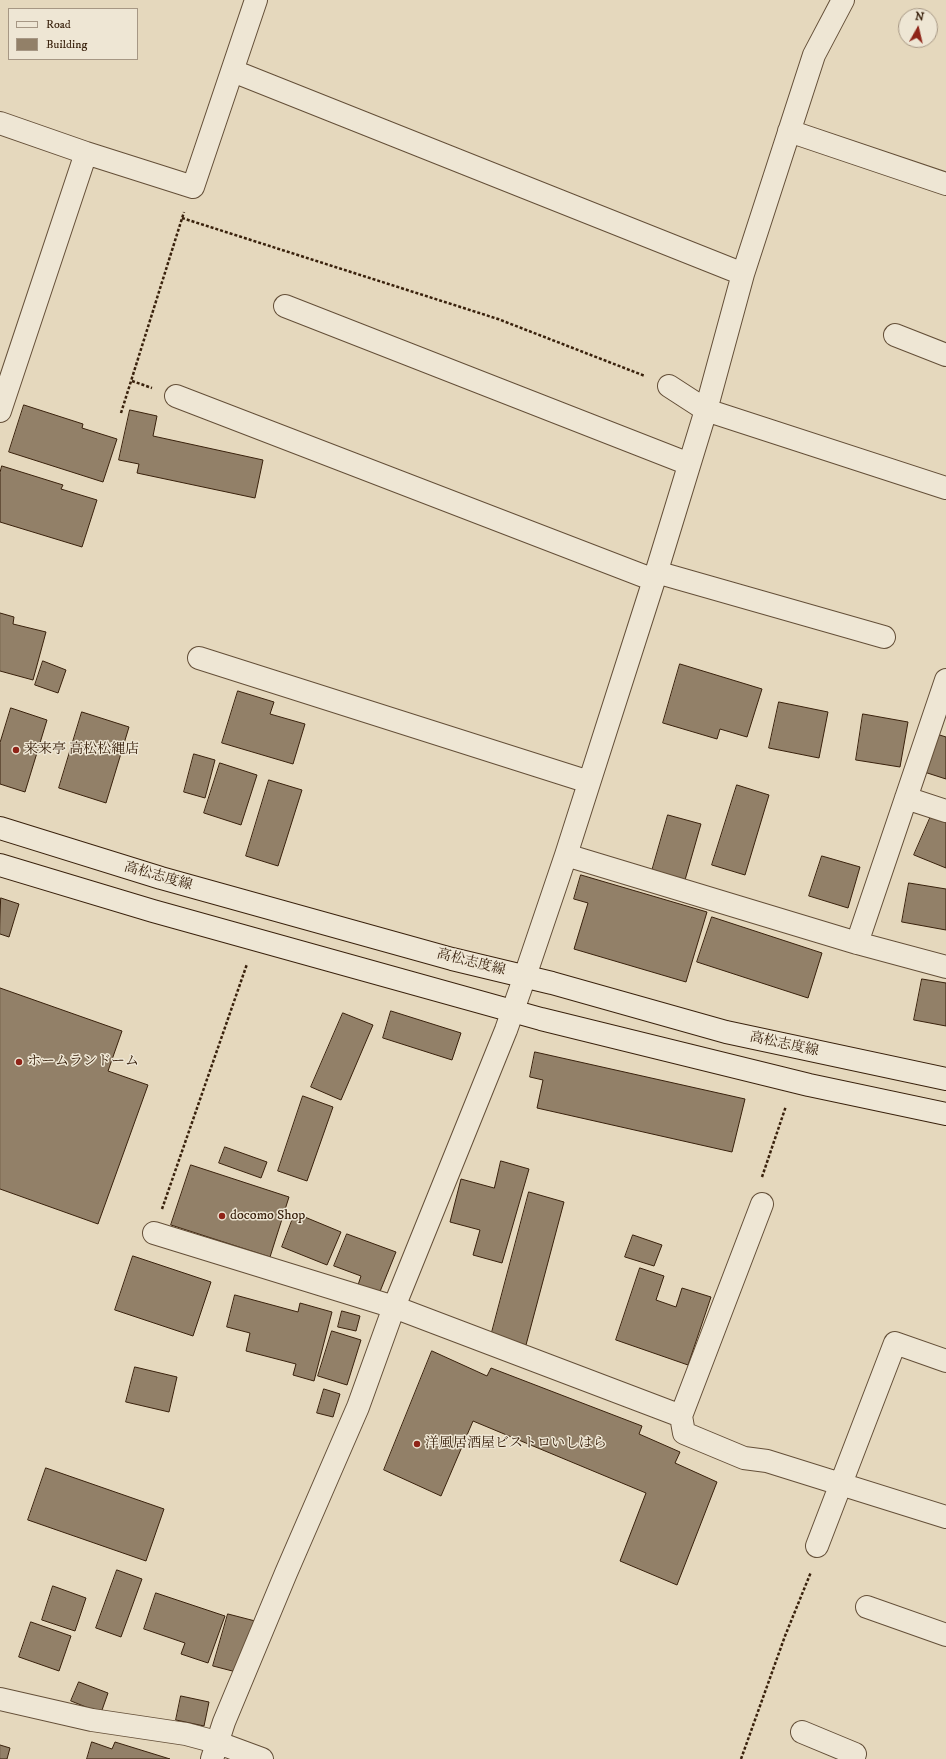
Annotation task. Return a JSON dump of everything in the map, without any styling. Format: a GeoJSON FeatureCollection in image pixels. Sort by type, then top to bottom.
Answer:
{"type":"FeatureCollection","features":[{"type":"Feature","properties":{"kind":"street"},"geometry":{"type":"LineString","coordinates":[[0,123],[86,153],[193,187],[256,0]]}},
{"type":"Feature","properties":{"kind":"street"},"geometry":{"type":"LineString","coordinates":[[214,1751],[283,1580],[358,1407],[394,1307],[525,976],[566,855],[655,576],[706,410],[743,274],[789,131],[814,55],[842,0]]}},
{"type":"Feature","properties":{"kind":"street"},"geometry":{"type":"LineString","coordinates":[[233,71],[743,274]]}},
{"type":"Feature","properties":{"kind":"street"},"geometry":{"type":"LineString","coordinates":[[789,131],[946,184]]}},
{"type":"Feature","properties":{"kind":"street"},"geometry":{"type":"LineString","coordinates":[[0,411],[5,382],[86,153]]}},
{"type":"Feature","properties":{"kind":"street"},"geometry":{"type":"LineString","coordinates":[[285,306],[689,464]]}},
{"type":"Feature","properties":{"kind":"street"},"geometry":{"type":"LineString","coordinates":[[895,335],[946,355]]}},
{"type":"Feature","properties":{"kind":"street"},"geometry":{"type":"LineString","coordinates":[[669,386],[706,410],[946,488]]}},
{"type":"Feature","properties":{"kind":"street"},"geometry":{"type":"LineString","coordinates":[[176,396],[655,576],[884,637]]}},
{"type":"Feature","properties":{"kind":"street"},"geometry":{"type":"LineString","coordinates":[[198,658],[589,782]]}},
{"type":"Feature","properties":{"kind":"street"},"geometry":{"type":"LineString","coordinates":[[857,943],[946,680]]}},
{"type":"Feature","properties":{"kind":"street"},"geometry":{"type":"LineString","coordinates":[[906,798],[946,812]]}},
{"type":"Feature","properties":{"kind":"street","name":"高松志度線"},"geometry":{"type":"LineString","coordinates":[[0,828],[161,878],[452,959],[525,976],[726,1032],[946,1080]]}},
{"type":"Feature","properties":{"kind":"street"},"geometry":{"type":"LineString","coordinates":[[566,855],[857,943],[946,967]]}},
{"type":"Feature","properties":{"kind":"street"},"geometry":{"type":"LineString","coordinates":[[0,865],[153,911],[512,1011],[801,1083],[946,1114]]}},
{"type":"Feature","properties":{"kind":"street"},"geometry":{"type":"LineString","coordinates":[[762,1204],[681,1416],[684,1433],[744,1458],[767,1461],[946,1517]]}},
{"type":"Feature","properties":{"kind":"street"},"geometry":{"type":"LineString","coordinates":[[154,1232],[394,1307],[681,1416]]}},
{"type":"Feature","properties":{"kind":"street"},"geometry":{"type":"LineString","coordinates":[[817,1546],[895,1343],[946,1361]]}},
{"type":"Feature","properties":{"kind":"street"},"geometry":{"type":"LineString","coordinates":[[867,1607],[946,1635]]}},
{"type":"Feature","properties":{"kind":"street"},"geometry":{"type":"LineString","coordinates":[[0,1699],[92,1720],[186,1734],[214,1751],[262,1759]]}},
{"type":"Feature","properties":{"kind":"street"},"geometry":{"type":"LineString","coordinates":[[802,1732],[828,1751],[855,1754]]}},
{"type":"Feature","properties":{"kind":"path"},"geometry":{"type":"LineString","coordinates":[[121,413],[193,187]]}},
{"type":"Feature","properties":{"kind":"path"},"geometry":{"type":"LineString","coordinates":[[182,218],[498,319],[669,386]]}},
{"type":"Feature","properties":{"kind":"path"},"geometry":{"type":"LineString","coordinates":[[154,1232],[249,960]]}},
{"type":"Feature","properties":{"kind":"path"},"geometry":{"type":"LineString","coordinates":[[762,1204],[756,1195],[786,1104]]}},
{"type":"Feature","properties":{"kind":"path"},"geometry":{"type":"LineString","coordinates":[[741,1759],[785,1636],[818,1556],[817,1546]]}},
{"type":"Feature","properties":{"kind":"building"},"geometry":{"type":"Polygon","coordinates":[[[24,405],[83,424],[82,428],[117,439],[103,482],[9,452],[24,405]]]}},
{"type":"Feature","properties":{"kind":"building"},"geometry":{"type":"Polygon","coordinates":[[[130,410],[157,416],[153,436],[263,460],[255,498],[137,473],[139,464],[119,460],[130,410]]]}},
{"type":"Feature","properties":{"kind":"building"},"geometry":{"type":"Polygon","coordinates":[[[2,466],[63,485],[61,489],[97,500],[82,547],[0,522],[0,473],[2,466]]]}},
{"type":"Feature","properties":{"kind":"building"},"geometry":{"type":"Polygon","coordinates":[[[0,613],[14,617],[13,624],[46,632],[33,680],[0,671],[0,613]]]}},
{"type":"Feature","properties":{"kind":"building"},"geometry":{"type":"Polygon","coordinates":[[[43,661],[66,670],[58,693],[35,685],[43,661]]]}},
{"type":"Feature","properties":{"kind":"building"},"geometry":{"type":"Polygon","coordinates":[[[680,664],[762,689],[747,737],[720,729],[717,739],[663,723],[680,664]]]}},
{"type":"Feature","properties":{"kind":"building"},"geometry":{"type":"Polygon","coordinates":[[[238,691],[274,702],[270,714],[305,724],[293,764],[222,743],[238,691]]]}},
{"type":"Feature","properties":{"kind":"building"},"geometry":{"type":"Polygon","coordinates":[[[779,702],[828,712],[819,758],[769,748],[779,702]]]}},
{"type":"Feature","properties":{"kind":"building"},"geometry":{"type":"Polygon","coordinates":[[[11,708],[47,720],[25,792],[0,784],[0,743],[11,708]]]}},
{"type":"Feature","properties":{"kind":"building"},"geometry":{"type":"Polygon","coordinates":[[[82,712],[129,727],[106,803],[59,788],[82,712]]]}},
{"type":"Feature","properties":{"kind":"building"},"geometry":{"type":"Polygon","coordinates":[[[863,714],[908,722],[900,767],[856,760],[863,714]]]}},
{"type":"Feature","properties":{"kind":"building"},"geometry":{"type":"Polygon","coordinates":[[[930,732],[946,737],[946,779],[918,770],[930,732]]]}},
{"type":"Feature","properties":{"kind":"building"},"geometry":{"type":"Polygon","coordinates":[[[194,754],[215,760],[205,798],[184,792],[194,754]]]}},
{"type":"Feature","properties":{"kind":"building"},"geometry":{"type":"Polygon","coordinates":[[[220,763],[257,775],[241,825],[204,813],[220,763]]]}},
{"type":"Feature","properties":{"kind":"building"},"geometry":{"type":"Polygon","coordinates":[[[269,780],[302,790],[278,866],[246,856],[269,780]]]}},
{"type":"Feature","properties":{"kind":"building"},"geometry":{"type":"Polygon","coordinates":[[[737,785],[769,795],[745,875],[712,865],[737,785]]]}},
{"type":"Feature","properties":{"kind":"building"},"geometry":{"type":"Polygon","coordinates":[[[668,815],[701,824],[685,880],[652,871],[668,815]]]}},
{"type":"Feature","properties":{"kind":"building"},"geometry":{"type":"Polygon","coordinates":[[[931,816],[946,822],[946,868],[914,855],[931,816]]]}},
{"type":"Feature","properties":{"kind":"building"},"geometry":{"type":"Polygon","coordinates":[[[822,856],[860,867],[848,908],[809,896],[822,856]]]}},
{"type":"Feature","properties":{"kind":"building"},"geometry":{"type":"Polygon","coordinates":[[[581,875],[707,912],[686,982],[574,949],[588,903],[574,899],[581,875]]]}},
{"type":"Feature","properties":{"kind":"building"},"geometry":{"type":"Polygon","coordinates":[[[909,883],[946,889],[946,930],[902,922],[909,883]]]}},
{"type":"Feature","properties":{"kind":"building"},"geometry":{"type":"Polygon","coordinates":[[[1,898],[19,904],[9,937],[0,934],[1,898]]]}},
{"type":"Feature","properties":{"kind":"building"},"geometry":{"type":"Polygon","coordinates":[[[712,917],[822,953],[808,998],[697,962],[712,917]]]}},
{"type":"Feature","properties":{"kind":"building"},"geometry":{"type":"Polygon","coordinates":[[[922,979],[946,983],[946,1026],[914,1020],[922,979]]]}},
{"type":"Feature","properties":{"kind":"building"},"geometry":{"type":"Polygon","coordinates":[[[0,988],[122,1031],[108,1071],[148,1085],[98,1224],[0,1189],[0,988]]]}},
{"type":"Feature","properties":{"kind":"building"},"geometry":{"type":"Polygon","coordinates":[[[391,1011],[461,1033],[452,1060],[383,1038],[391,1011]]]}},
{"type":"Feature","properties":{"kind":"building"},"geometry":{"type":"Polygon","coordinates":[[[343,1013],[373,1025],[341,1100],[311,1087],[343,1013]]]}},
{"type":"Feature","properties":{"kind":"building"},"geometry":{"type":"Polygon","coordinates":[[[535,1052],[745,1099],[732,1152],[537,1108],[543,1080],[530,1077],[535,1052]]]}},
{"type":"Feature","properties":{"kind":"building"},"geometry":{"type":"Polygon","coordinates":[[[303,1096],[333,1107],[307,1181],[278,1171],[303,1096]]]}},
{"type":"Feature","properties":{"kind":"building"},"geometry":{"type":"Polygon","coordinates":[[[225,1147],[267,1162],[261,1178],[219,1163],[225,1147]]]}},
{"type":"Feature","properties":{"kind":"building"},"geometry":{"type":"Polygon","coordinates":[[[501,1161],[529,1169],[502,1263],[473,1255],[480,1230],[450,1222],[461,1179],[494,1188],[501,1161]]]}},
{"type":"Feature","properties":{"kind":"building"},"geometry":{"type":"Polygon","coordinates":[[[191,1165],[289,1197],[270,1257],[171,1225],[191,1165]]]}},
{"type":"Feature","properties":{"kind":"building"},"geometry":{"type":"Polygon","coordinates":[[[529,1192],[564,1202],[526,1345],[491,1336],[529,1192]]]}},
{"type":"Feature","properties":{"kind":"building"},"geometry":{"type":"Polygon","coordinates":[[[295,1213],[341,1232],[327,1265],[282,1247],[295,1213]]]}},
{"type":"Feature","properties":{"kind":"building"},"geometry":{"type":"Polygon","coordinates":[[[347,1234],[396,1252],[379,1294],[358,1285],[361,1276],[334,1266],[347,1234]]]}},
{"type":"Feature","properties":{"kind":"building"},"geometry":{"type":"Polygon","coordinates":[[[633,1235],[662,1245],[654,1266],[625,1257],[633,1235]]]}},
{"type":"Feature","properties":{"kind":"building"},"geometry":{"type":"Polygon","coordinates":[[[133,1256],[211,1282],[193,1336],[115,1310],[133,1256]]]}},
{"type":"Feature","properties":{"kind":"building"},"geometry":{"type":"Polygon","coordinates":[[[640,1268],[664,1276],[656,1300],[676,1307],[682,1288],[711,1297],[688,1365],[616,1340],[640,1268]]]}},
{"type":"Feature","properties":{"kind":"building"},"geometry":{"type":"Polygon","coordinates":[[[235,1295],[298,1312],[300,1303],[332,1312],[314,1381],[293,1375],[296,1364],[246,1351],[250,1333],[227,1327],[235,1295]]]}},
{"type":"Feature","properties":{"kind":"building"},"geometry":{"type":"Polygon","coordinates":[[[342,1311],[360,1316],[356,1331],[338,1327],[342,1311]]]}},
{"type":"Feature","properties":{"kind":"building"},"geometry":{"type":"Polygon","coordinates":[[[332,1331],[361,1340],[347,1385],[318,1376],[332,1331]]]}},
{"type":"Feature","properties":{"kind":"building"},"geometry":{"type":"Polygon","coordinates":[[[432,1351],[487,1376],[491,1368],[642,1426],[639,1434],[680,1452],[675,1463],[717,1482],[677,1585],[620,1561],[646,1493],[473,1421],[441,1496],[384,1470],[432,1351]]]}},
{"type":"Feature","properties":{"kind":"building"},"geometry":{"type":"Polygon","coordinates":[[[135,1367],[177,1377],[169,1412],[126,1402],[135,1367]]]}},
{"type":"Feature","properties":{"kind":"building"},"geometry":{"type":"Polygon","coordinates":[[[324,1389],[340,1394],[333,1417],[317,1413],[324,1389]]]}},
{"type":"Feature","properties":{"kind":"building"},"geometry":{"type":"Polygon","coordinates":[[[46,1468],[164,1509],[146,1561],[28,1520],[46,1468]]]}},
{"type":"Feature","properties":{"kind":"building"},"geometry":{"type":"Polygon","coordinates":[[[117,1570],[142,1579],[121,1637],[96,1628],[117,1570]]]}},
{"type":"Feature","properties":{"kind":"building"},"geometry":{"type":"Polygon","coordinates":[[[53,1586],[86,1598],[75,1631],[42,1620],[53,1586]]]}},
{"type":"Feature","properties":{"kind":"building"},"geometry":{"type":"Polygon","coordinates":[[[156,1593],[225,1616],[208,1663],[181,1654],[185,1643],[144,1629],[156,1593]]]}},
{"type":"Feature","properties":{"kind":"building"},"geometry":{"type":"Polygon","coordinates":[[[228,1614],[259,1622],[244,1674],[213,1666],[228,1614]]]}},
{"type":"Feature","properties":{"kind":"building"},"geometry":{"type":"Polygon","coordinates":[[[31,1622],[71,1636],[59,1671],[19,1657],[31,1622]]]}},
{"type":"Feature","properties":{"kind":"building"},"geometry":{"type":"Polygon","coordinates":[[[79,1682],[108,1693],[101,1713],[71,1701],[79,1682]]]}},
{"type":"Feature","properties":{"kind":"building"},"geometry":{"type":"Polygon","coordinates":[[[181,1696],[209,1702],[204,1726],[176,1720],[181,1696]]]}},
{"type":"Feature","properties":{"kind":"building"},"geometry":{"type":"Polygon","coordinates":[[[92,1742],[112,1749],[115,1742],[170,1759],[87,1759],[92,1742]]]}},
{"type":"Feature","properties":{"kind":"building"},"geometry":{"type":"Polygon","coordinates":[[[0,1745],[10,1748],[7,1759],[0,1759],[0,1745]]]}},
{"type":"Feature","properties":{"kind":"place","name":"来来亭 高松松縄店"},"geometry":{"type":"Point","coordinates":[16,750]}},
{"type":"Feature","properties":{"kind":"place","name":"ホームランドーム"},"geometry":{"type":"Point","coordinates":[19,1062]}},
{"type":"Feature","properties":{"kind":"place","name":"docomo Shop"},"geometry":{"type":"Point","coordinates":[222,1216]}},
{"type":"Feature","properties":{"kind":"place","name":"洋風居酒屋ビストロいしはら"},"geometry":{"type":"Point","coordinates":[417,1444]}}]}
